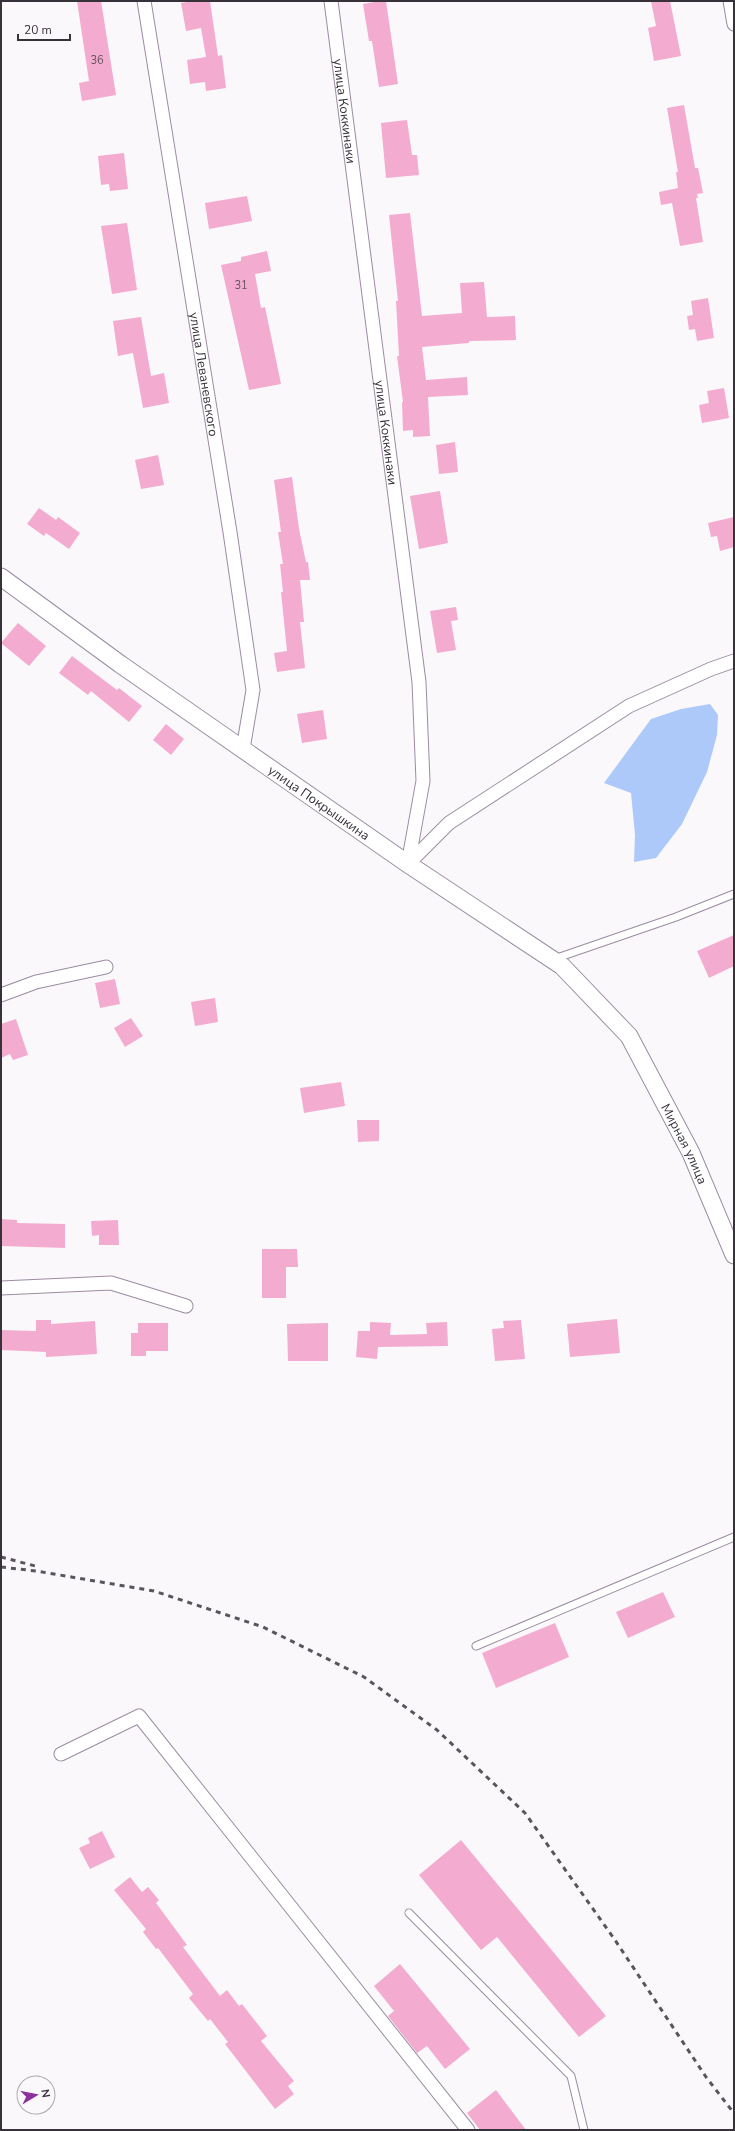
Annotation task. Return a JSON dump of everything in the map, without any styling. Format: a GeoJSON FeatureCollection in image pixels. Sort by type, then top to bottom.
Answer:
{"type":"FeatureCollection","features":[{"type":"Feature","properties":{"kind":"street","name":"улица Леваневского"},"geometry":{"type":"LineString","coordinates":[[144,1],[230,532],[253,690],[243,749]]}},
{"type":"Feature","properties":{"kind":"street","name":"улица Коккинаки"},"geometry":{"type":"LineString","coordinates":[[331,1],[419,682],[423,781],[408,864]]}},
{"type":"Feature","properties":{"kind":"street"},"geometry":{"type":"LineString","coordinates":[[730,1],[734,24]]}},
{"type":"Feature","properties":{"kind":"street","name":"улица Покрышкина"},"geometry":{"type":"LineString","coordinates":[[1,577],[120,664],[408,864],[562,966],[629,1036]]}},
{"type":"Feature","properties":{"kind":"street"},"geometry":{"type":"LineString","coordinates":[[408,864],[449,823],[629,706],[711,668],[734,660]]}},
{"type":"Feature","properties":{"kind":"street"},"geometry":{"type":"LineString","coordinates":[[1,995],[36,982],[106,967]]}},
{"type":"Feature","properties":{"kind":"street","name":"Мирная улица"},"geometry":{"type":"LineString","coordinates":[[629,1036],[691,1153],[734,1255]]}},
{"type":"Feature","properties":{"kind":"street"},"geometry":{"type":"LineString","coordinates":[[1,1288],[111,1283],[186,1306]]}},
{"type":"Feature","properties":{"kind":"street"},"geometry":{"type":"LineString","coordinates":[[61,1754],[139,1716],[468,2130]]}},
{"type":"Feature","properties":{"kind":"lane"},"geometry":{"type":"LineString","coordinates":[[553,960],[676,917],[734,894]]}},
{"type":"Feature","properties":{"kind":"lane"},"geometry":{"type":"LineString","coordinates":[[476,1646],[734,1537]]}},
{"type":"Feature","properties":{"kind":"lane"},"geometry":{"type":"LineString","coordinates":[[409,1913],[571,2076],[584,2130]]}},
{"type":"Feature","properties":{"kind":"water"},"geometry":{"type":"Polygon","coordinates":[[[710,704],[718,715],[717,735],[707,772],[682,824],[656,858],[634,862],[635,835],[631,793],[604,783],[651,719],[681,709],[710,704]]]}},
{"type":"Feature","properties":{"kind":"building"},"geometry":{"type":"Polygon","coordinates":[[[77,1],[101,1],[116,95],[82,101],[79,83],[89,81],[77,1]]]}},
{"type":"Feature","properties":{"kind":"building"},"geometry":{"type":"Polygon","coordinates":[[[210,1],[218,56],[222,55],[226,88],[206,91],[205,82],[190,84],[187,60],[206,57],[201,28],[186,31],[181,3],[210,1]]]}},
{"type":"Feature","properties":{"kind":"building"},"geometry":{"type":"Polygon","coordinates":[[[386,1],[398,84],[379,87],[372,41],[369,41],[363,4],[386,1]]]}},
{"type":"Feature","properties":{"kind":"building"},"geometry":{"type":"Polygon","coordinates":[[[651,1],[670,1],[681,56],[654,61],[648,28],[656,26],[651,1]]]}},
{"type":"Feature","properties":{"kind":"building"},"geometry":{"type":"Polygon","coordinates":[[[684,105],[695,168],[698,168],[703,193],[697,194],[698,198],[696,198],[703,242],[680,246],[672,203],[661,205],[659,192],[678,188],[676,172],[678,172],[667,108],[684,105]]]}},
{"type":"Feature","properties":{"kind":"building"},"geometry":{"type":"Polygon","coordinates":[[[407,120],[412,155],[417,155],[419,175],[386,178],[381,123],[407,120]]]}},
{"type":"Feature","properties":{"kind":"building"},"geometry":{"type":"Polygon","coordinates":[[[124,153],[128,189],[110,191],[109,184],[101,185],[98,156],[124,153]]]}},
{"type":"Feature","properties":{"kind":"building"},"geometry":{"type":"Polygon","coordinates":[[[247,196],[252,221],[209,229],[205,203],[247,196]]]}},
{"type":"Feature","properties":{"kind":"building"},"geometry":{"type":"Polygon","coordinates":[[[410,213],[422,316],[462,313],[460,283],[484,282],[487,317],[515,316],[516,340],[469,341],[469,343],[422,347],[426,380],[467,377],[468,395],[428,397],[430,436],[413,437],[413,430],[403,431],[403,402],[397,356],[399,356],[396,301],[398,301],[389,215],[410,213]]]}},
{"type":"Feature","properties":{"kind":"building"},"geometry":{"type":"Polygon","coordinates":[[[127,223],[137,290],[112,294],[101,226],[127,223]]]}},
{"type":"Feature","properties":{"kind":"building"},"geometry":{"type":"Polygon","coordinates":[[[267,251],[271,271],[255,274],[261,308],[265,307],[281,384],[249,390],[221,265],[241,261],[241,257],[267,251]]]}},
{"type":"Feature","properties":{"kind":"building"},"geometry":{"type":"Polygon","coordinates":[[[708,298],[714,338],[697,341],[695,329],[689,330],[687,316],[693,315],[691,301],[708,298]]]}},
{"type":"Feature","properties":{"kind":"building"},"geometry":{"type":"Polygon","coordinates":[[[141,317],[151,376],[164,373],[169,403],[143,408],[133,353],[118,356],[113,321],[141,317]]]}},
{"type":"Feature","properties":{"kind":"building"},"geometry":{"type":"Polygon","coordinates":[[[724,388],[729,418],[702,423],[699,405],[709,403],[707,391],[724,388]]]}},
{"type":"Feature","properties":{"kind":"building"},"geometry":{"type":"Polygon","coordinates":[[[455,442],[458,472],[439,474],[436,445],[455,442]]]}},
{"type":"Feature","properties":{"kind":"building"},"geometry":{"type":"Polygon","coordinates":[[[158,455],[164,485],[141,489],[135,460],[158,455]]]}},
{"type":"Feature","properties":{"kind":"building"},"geometry":{"type":"Polygon","coordinates":[[[292,477],[299,529],[306,562],[308,562],[310,580],[300,580],[304,622],[300,622],[305,668],[277,672],[274,653],[287,651],[281,592],[283,592],[280,564],[283,564],[278,532],[281,532],[274,480],[292,477]]]}},
{"type":"Feature","properties":{"kind":"building"},"geometry":{"type":"Polygon","coordinates":[[[440,491],[448,543],[419,549],[410,496],[440,491]]]}},
{"type":"Feature","properties":{"kind":"building"},"geometry":{"type":"Polygon","coordinates":[[[39,508],[56,520],[58,517],[80,533],[69,549],[46,533],[44,536],[27,524],[39,508]]]}},
{"type":"Feature","properties":{"kind":"building"},"geometry":{"type":"Polygon","coordinates":[[[734,517],[734,547],[720,551],[717,536],[711,537],[708,523],[734,517]]]}},
{"type":"Feature","properties":{"kind":"building"},"geometry":{"type":"Polygon","coordinates":[[[456,607],[458,620],[451,621],[456,650],[437,653],[430,611],[456,607]]]}},
{"type":"Feature","properties":{"kind":"building"},"geometry":{"type":"Polygon","coordinates":[[[18,623],[46,646],[29,666],[1,643],[18,623]]]}},
{"type":"Feature","properties":{"kind":"building"},"geometry":{"type":"Polygon","coordinates":[[[72,656],[117,690],[119,688],[142,706],[129,722],[91,691],[88,695],[59,673],[72,656]]]}},
{"type":"Feature","properties":{"kind":"building"},"geometry":{"type":"Polygon","coordinates":[[[323,710],[327,739],[302,743],[297,714],[323,710]]]}},
{"type":"Feature","properties":{"kind":"building"},"geometry":{"type":"Polygon","coordinates":[[[166,724],[184,739],[171,755],[153,740],[166,724]]]}},
{"type":"Feature","properties":{"kind":"building"},"geometry":{"type":"Polygon","coordinates":[[[734,935],[734,966],[709,978],[697,951],[734,935]]]}},
{"type":"Feature","properties":{"kind":"building"},"geometry":{"type":"Polygon","coordinates":[[[115,979],[120,1004],[100,1008],[95,983],[115,979]]]}},
{"type":"Feature","properties":{"kind":"building"},"geometry":{"type":"Polygon","coordinates":[[[215,998],[218,1022],[195,1026],[191,1002],[215,998]]]}},
{"type":"Feature","properties":{"kind":"building"},"geometry":{"type":"Polygon","coordinates":[[[131,1018],[143,1036],[125,1047],[114,1028],[131,1018]]]}},
{"type":"Feature","properties":{"kind":"building"},"geometry":{"type":"Polygon","coordinates":[[[16,1019],[28,1055],[13,1060],[10,1054],[1,1058],[1,1024],[16,1019]]]}},
{"type":"Feature","properties":{"kind":"building"},"geometry":{"type":"Polygon","coordinates":[[[341,1082],[345,1106],[304,1113],[300,1088],[341,1082]]]}},
{"type":"Feature","properties":{"kind":"building"},"geometry":{"type":"Polygon","coordinates":[[[357,1120],[379,1120],[379,1141],[358,1142],[357,1120]]]}},
{"type":"Feature","properties":{"kind":"building"},"geometry":{"type":"Polygon","coordinates":[[[1,1219],[17,1220],[17,1223],[65,1224],[65,1248],[1,1246],[1,1219]]]}},
{"type":"Feature","properties":{"kind":"building"},"geometry":{"type":"Polygon","coordinates":[[[118,1220],[119,1245],[99,1245],[99,1235],[92,1236],[91,1221],[118,1220]]]}},
{"type":"Feature","properties":{"kind":"building"},"geometry":{"type":"Polygon","coordinates":[[[262,1249],[297,1249],[298,1267],[286,1267],[286,1298],[262,1298],[262,1249]]]}},
{"type":"Feature","properties":{"kind":"building"},"geometry":{"type":"Polygon","coordinates":[[[617,1319],[620,1353],[570,1357],[567,1324],[617,1319]]]}},
{"type":"Feature","properties":{"kind":"building"},"geometry":{"type":"Polygon","coordinates":[[[36,1320],[51,1320],[51,1324],[95,1321],[97,1354],[46,1357],[46,1352],[1,1350],[1,1330],[36,1331],[36,1320]]]}},
{"type":"Feature","properties":{"kind":"building"},"geometry":{"type":"Polygon","coordinates":[[[521,1320],[525,1359],[495,1361],[492,1329],[504,1328],[503,1321],[521,1320]]]}},
{"type":"Feature","properties":{"kind":"building"},"geometry":{"type":"Polygon","coordinates":[[[370,1322],[391,1323],[390,1335],[427,1334],[426,1323],[447,1322],[448,1346],[378,1347],[377,1359],[356,1357],[358,1331],[370,1331],[370,1322]]]}},
{"type":"Feature","properties":{"kind":"building"},"geometry":{"type":"Polygon","coordinates":[[[138,1323],[168,1323],[168,1351],[146,1351],[146,1356],[131,1356],[131,1333],[138,1333],[138,1323]]]}},
{"type":"Feature","properties":{"kind":"building"},"geometry":{"type":"Polygon","coordinates":[[[328,1323],[328,1361],[288,1361],[287,1324],[328,1323]]]}},
{"type":"Feature","properties":{"kind":"building"},"geometry":{"type":"Polygon","coordinates":[[[663,1592],[675,1617],[628,1638],[616,1612],[663,1592]]]}},
{"type":"Feature","properties":{"kind":"building"},"geometry":{"type":"Polygon","coordinates":[[[555,1623],[569,1657],[496,1688],[482,1653],[555,1623]]]}},
{"type":"Feature","properties":{"kind":"building"},"geometry":{"type":"Polygon","coordinates":[[[102,1831],[115,1857],[90,1869],[79,1848],[90,1843],[88,1838],[102,1831]]]}},
{"type":"Feature","properties":{"kind":"building"},"geometry":{"type":"Polygon","coordinates":[[[461,1840],[606,2016],[579,2037],[497,1937],[481,1950],[419,1875],[461,1840]]]}},
{"type":"Feature","properties":{"kind":"building"},"geometry":{"type":"Polygon","coordinates":[[[130,1877],[142,1892],[148,1887],[159,1900],[156,1903],[187,1945],[183,1947],[220,1996],[227,1990],[239,2006],[242,2004],[267,2036],[261,2041],[294,2081],[288,2086],[294,2094],[275,2109],[225,2044],[228,2042],[210,2019],[208,2021],[189,1998],[193,1994],[158,1948],[156,1949],[143,1932],[146,1929],[114,1890],[130,1877]]]}},
{"type":"Feature","properties":{"kind":"building"},"geometry":{"type":"Polygon","coordinates":[[[400,1964],[470,2049],[445,2069],[427,2046],[417,2053],[388,2016],[394,2011],[374,1986],[400,1964]]]}},
{"type":"Feature","properties":{"kind":"building"},"geometry":{"type":"Polygon","coordinates":[[[496,2090],[526,2130],[480,2130],[467,2113],[496,2090]]]}},
{"type":"Feature","properties":{"kind":"railway"},"geometry":{"type":"LineString","coordinates":[[1,1557],[39,1567]]}},
{"type":"Feature","properties":{"kind":"railway"},"geometry":{"type":"LineString","coordinates":[[1,1567],[36,1571],[154,1591],[263,1627],[364,1677],[437,1730],[525,1813],[615,1940],[706,2077],[733,2112]]}}]}
